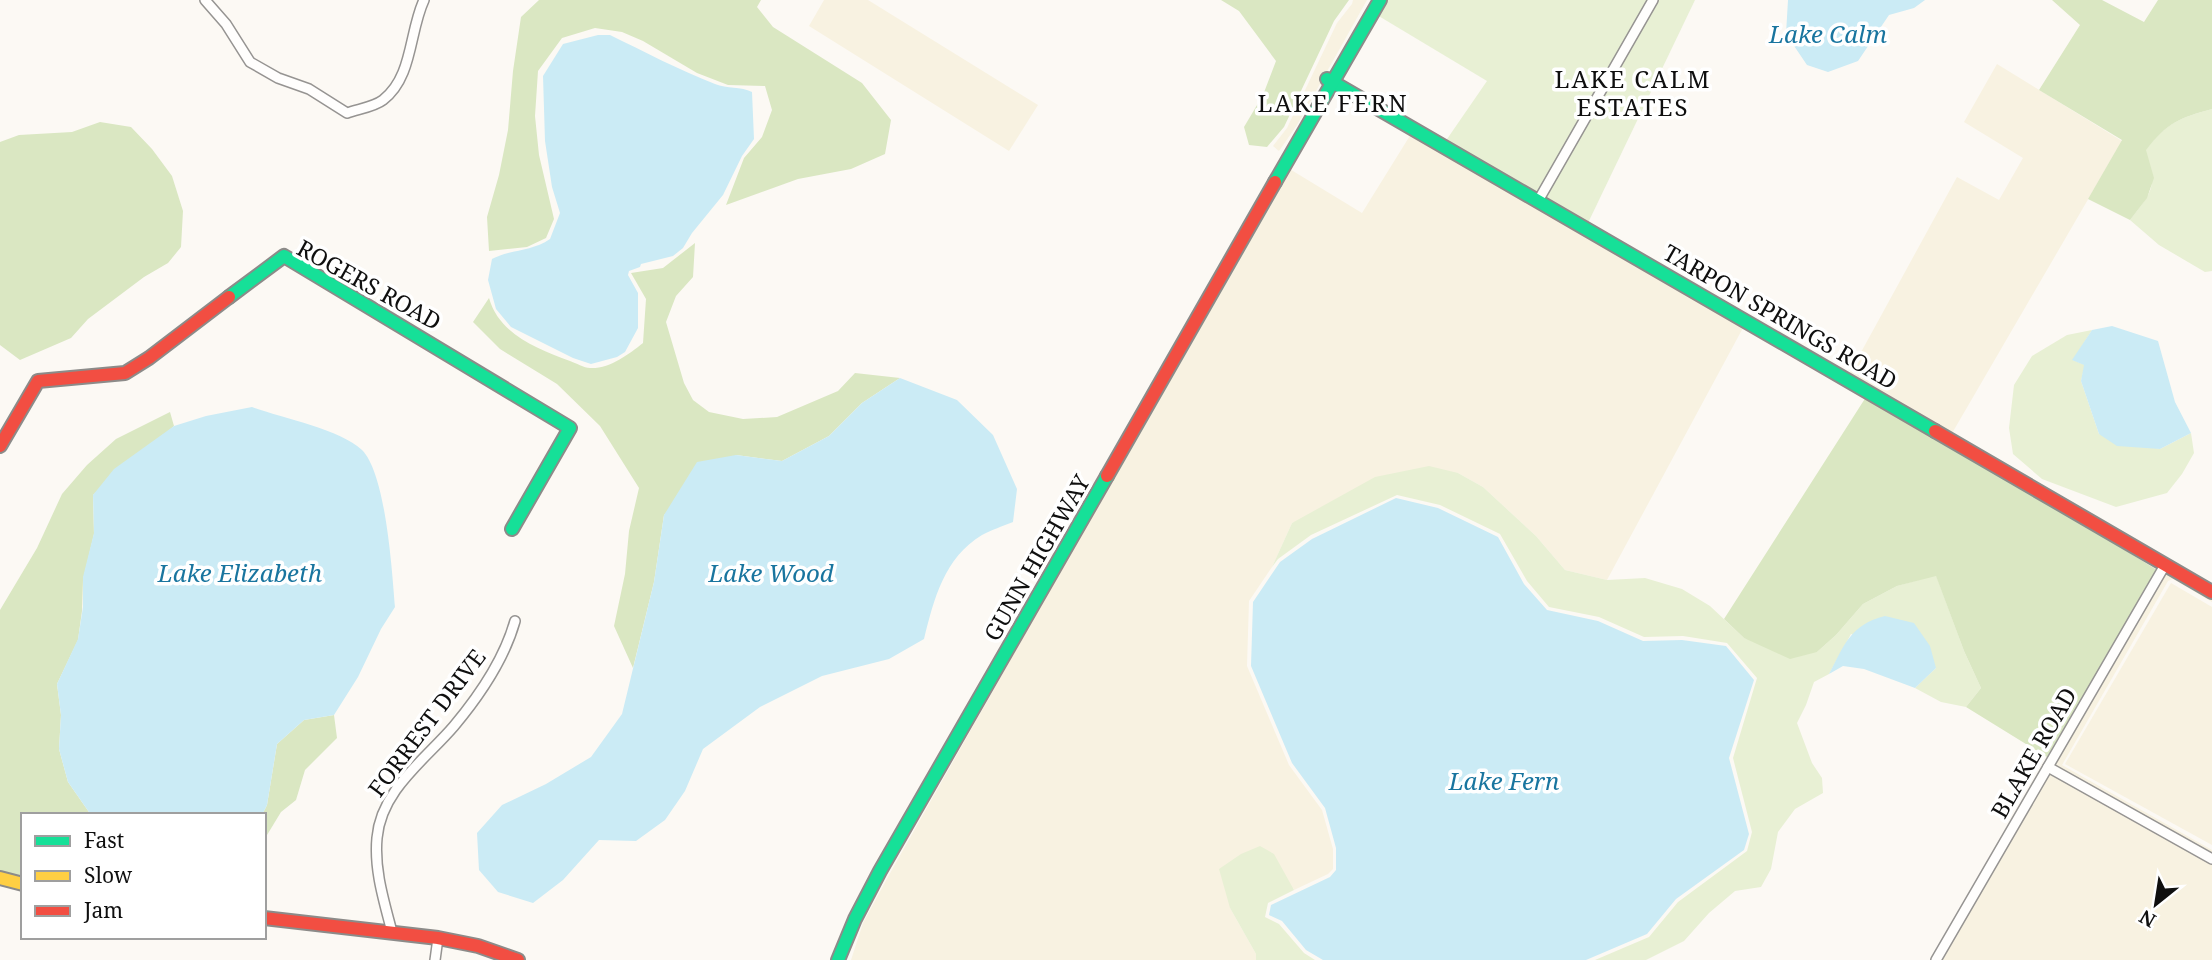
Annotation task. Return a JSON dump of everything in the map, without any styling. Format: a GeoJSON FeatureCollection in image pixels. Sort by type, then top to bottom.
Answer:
{"type":"FeatureCollection","features":[{"type":"Feature","properties":{"kind":"main road","name":"GUNN HIGHWAY"},"geometry":{"type":"LineString","coordinates":[[838,960],[855,919],[880,871],[1276,179],[1371,0]]}},
{"type":"Feature","properties":{"kind":"main road","name":"GUNN HIGHWAY"},"geometry":{"type":"LineString","coordinates":[[1330,81],[1380,0]]}},
{"type":"Feature","properties":{"kind":"main road","name":"TARPON SPRINGS ROAD"},"geometry":{"type":"LineString","coordinates":[[1330,81],[2212,592]]}},
{"type":"Feature","properties":{"kind":"main road","name":"ROGERS ROAD"},"geometry":{"type":"LineString","coordinates":[[0,446],[38,381],[125,373],[149,358],[284,256],[570,428],[512,529]]}},
{"type":"Feature","properties":{"kind":"main road"},"geometry":{"type":"LineString","coordinates":[[0,878],[21,883]]}},
{"type":"Feature","properties":{"kind":"main road"},"geometry":{"type":"LineString","coordinates":[[266,918],[438,938],[478,946],[517,960]]}},
{"type":"Feature","properties":{"kind":"street"},"geometry":{"type":"LineString","coordinates":[[205,0],[226,24],[250,62],[278,78],[309,89],[347,113],[382,101],[402,78],[416,16],[424,0]]}},
{"type":"Feature","properties":{"kind":"street"},"geometry":{"type":"LineString","coordinates":[[1538,201],[1653,0]]}},
{"type":"Feature","properties":{"kind":"street","name":"BLAKE ROAD"},"geometry":{"type":"LineString","coordinates":[[1936,960],[2165,565]]}},
{"type":"Feature","properties":{"kind":"street","name":"FORREST DRIVE"},"geometry":{"type":"LineString","coordinates":[[392,932],[379,885],[377,855],[377,836],[384,808],[396,789],[455,725],[480,691],[510,639],[515,621]]}},
{"type":"Feature","properties":{"kind":"street"},"geometry":{"type":"LineString","coordinates":[[2048,767],[2212,859]]}},
{"type":"Feature","properties":{"kind":"street"},"geometry":{"type":"LineString","coordinates":[[435,960],[438,938]]}},
{"type":"Feature","properties":{"kind":"shaded area"},"geometry":{"type":"Polygon","coordinates":[[[824,0],[868,0],[1038,105],[1009,151],[809,26],[824,0]]]}},
{"type":"Feature","properties":{"kind":"shaded area"},"geometry":{"type":"Polygon","coordinates":[[[1353,0],[1367,0],[1297,125],[1279,151],[1273,146],[1287,128],[1337,23],[1353,0]]]}},
{"type":"Feature","properties":{"kind":"shaded area"},"geometry":{"type":"Polygon","coordinates":[[[1997,64],[2122,141],[1951,435],[1848,376],[1957,177],[1999,200],[2023,158],[1964,122],[1997,64]]]}},
{"type":"Feature","properties":{"kind":"shaded area"},"geometry":{"type":"Polygon","coordinates":[[[1411,134],[1744,326],[1607,580],[1565,570],[1536,536],[1483,487],[1458,473],[1292,523],[1272,567],[1249,601],[1247,666],[1289,765],[1322,810],[1333,849],[1333,869],[1294,890],[1293,888],[1230,908],[1256,954],[1256,960],[851,960],[863,923],[889,875],[1288,168],[1362,213],[1411,134]]]}},
{"type":"Feature","properties":{"kind":"shaded area"},"geometry":{"type":"Polygon","coordinates":[[[2166,571],[2212,598],[2212,602],[2173,579],[2168,581],[2062,765],[2212,850],[2212,853],[2054,765],[2166,571]]]}},
{"type":"Feature","properties":{"kind":"shaded area"},"geometry":{"type":"Polygon","coordinates":[[[2171,583],[2212,607],[2212,845],[2065,764],[2171,583]]]}},
{"type":"Feature","properties":{"kind":"shaded area"},"geometry":{"type":"Polygon","coordinates":[[[2050,773],[2212,864],[2212,960],[1941,960],[2050,773]]]}},
{"type":"Feature","properties":{"kind":"green space"},"geometry":{"type":"Polygon","coordinates":[[[539,0],[761,0],[757,7],[773,27],[862,83],[891,120],[885,154],[851,169],[798,179],[726,205],[744,158],[762,137],[772,110],[765,86],[728,85],[697,73],[643,41],[622,32],[595,28],[562,38],[538,71],[535,116],[539,155],[554,219],[546,238],[527,247],[489,251],[487,217],[508,130],[521,17],[539,0]]]}},
{"type":"Feature","properties":{"kind":"green space"},"geometry":{"type":"Polygon","coordinates":[[[1221,0],[1349,0],[1334,21],[1284,127],[1267,147],[1249,145],[1244,127],[1263,95],[1276,61],[1239,11],[1221,0]]]}},
{"type":"Feature","properties":{"kind":"green space"},"geometry":{"type":"Polygon","coordinates":[[[1385,0],[1648,0],[1537,195],[1445,142],[1487,81],[1377,15],[1385,0]]]}},
{"type":"Feature","properties":{"kind":"green space"},"geometry":{"type":"Polygon","coordinates":[[[1658,0],[1695,0],[1587,225],[1544,199],[1658,0]]]}},
{"type":"Feature","properties":{"kind":"green space"},"geometry":{"type":"Polygon","coordinates":[[[2052,0],[2102,0],[2144,22],[2158,0],[2212,0],[2212,109],[2174,123],[2146,150],[2154,178],[2147,198],[2130,220],[2088,199],[2122,140],[2039,90],[2080,25],[2052,0]]]}},
{"type":"Feature","properties":{"kind":"green space"},"geometry":{"type":"Polygon","coordinates":[[[2212,109],[2212,271],[2205,272],[2159,245],[2130,220],[2151,188],[2151,173],[2145,150],[2160,133],[2174,123],[2212,109]]]}},
{"type":"Feature","properties":{"kind":"green space"},"geometry":{"type":"Polygon","coordinates":[[[100,122],[131,127],[172,176],[183,211],[181,247],[168,263],[144,277],[88,319],[71,338],[20,360],[0,345],[0,142],[19,135],[72,132],[100,122]]]}},
{"type":"Feature","properties":{"kind":"green space"},"geometry":{"type":"Polygon","coordinates":[[[695,243],[693,277],[676,296],[666,322],[684,383],[693,400],[709,412],[743,419],[777,417],[838,391],[855,373],[900,378],[862,403],[829,436],[782,461],[736,455],[664,515],[654,582],[633,668],[614,626],[625,574],[629,531],[639,488],[600,426],[557,384],[500,349],[473,322],[489,298],[501,321],[521,338],[585,367],[605,366],[619,360],[643,343],[646,299],[631,273],[663,268],[695,243]]]}},
{"type":"Feature","properties":{"kind":"green space"},"geometry":{"type":"Polygon","coordinates":[[[2092,330],[2073,360],[2085,365],[2081,381],[2099,434],[2160,449],[2191,433],[2194,453],[2167,493],[2116,507],[2042,479],[2013,454],[2009,428],[2014,385],[2032,356],[2067,335],[2092,330]]]}},
{"type":"Feature","properties":{"kind":"green space"},"geometry":{"type":"Polygon","coordinates":[[[1866,397],[2046,501],[2157,570],[2047,757],[1966,707],[1981,688],[1936,576],[1897,586],[1863,604],[1817,652],[1790,659],[1744,638],[1724,619],[1866,397]]]}},
{"type":"Feature","properties":{"kind":"green space"},"geometry":{"type":"Polygon","coordinates":[[[170,412],[174,426],[93,495],[94,534],[83,580],[78,640],[57,684],[61,715],[59,749],[68,782],[90,813],[21,813],[21,877],[0,871],[0,610],[37,548],[62,494],[87,465],[116,439],[170,412]]]}},
{"type":"Feature","properties":{"kind":"green space"},"geometry":{"type":"Polygon","coordinates":[[[1429,466],[1458,473],[1483,487],[1536,536],[1565,570],[1607,580],[1645,578],[1682,589],[1710,606],[1744,638],[1817,652],[1863,604],[1897,586],[1936,575],[1964,651],[1981,688],[1966,707],[1941,702],[1915,688],[1936,668],[1851,634],[1829,674],[1814,682],[1797,723],[1812,763],[1822,778],[1823,793],[1795,809],[1778,832],[1771,869],[1761,887],[1735,891],[1709,913],[1684,941],[1646,960],[1595,960],[1649,937],[1678,902],[1747,851],[1752,832],[1733,758],[1757,678],[1727,643],[1683,636],[1644,637],[1599,617],[1549,607],[1527,581],[1500,534],[1440,505],[1397,495],[1311,535],[1278,559],[1272,567],[1292,523],[1375,477],[1429,466]]]}},
{"type":"Feature","properties":{"kind":"green space"},"geometry":{"type":"Polygon","coordinates":[[[334,715],[337,738],[305,770],[296,800],[281,812],[266,837],[266,813],[263,813],[267,805],[277,744],[304,720],[334,715]]]}},
{"type":"Feature","properties":{"kind":"green space"},"geometry":{"type":"Polygon","coordinates":[[[1260,846],[1274,854],[1294,890],[1268,903],[1265,917],[1279,924],[1304,953],[1315,960],[1256,960],[1256,954],[1230,908],[1219,869],[1241,854],[1260,846]]]}},
{"type":"Feature","properties":{"kind":"water","name":"Lake Calm"},"geometry":{"type":"Polygon","coordinates":[[[1788,0],[1925,0],[1914,8],[1889,15],[1858,61],[1828,72],[1807,65],[1786,34],[1788,0]]]}},
{"type":"Feature","properties":{"kind":"water"},"geometry":{"type":"Polygon","coordinates":[[[598,35],[610,35],[715,84],[752,92],[754,139],[742,156],[723,195],[683,248],[673,256],[641,264],[629,271],[628,275],[638,293],[638,328],[625,352],[591,364],[573,358],[511,327],[496,309],[488,280],[492,259],[550,239],[560,213],[552,187],[545,141],[543,76],[563,44],[598,35]]]}},
{"type":"Feature","properties":{"kind":"water"},"geometry":{"type":"Polygon","coordinates":[[[2112,326],[2158,341],[2175,402],[2191,433],[2160,449],[2117,446],[2099,434],[2081,381],[2084,365],[2072,360],[2092,330],[2112,326]]]}},
{"type":"Feature","properties":{"kind":"water","name":"Lake Wood"},"geometry":{"type":"Polygon","coordinates":[[[900,378],[957,400],[993,435],[1017,489],[1013,522],[982,535],[969,544],[950,567],[942,581],[924,639],[889,659],[822,676],[760,707],[703,749],[685,791],[665,820],[636,841],[599,840],[563,880],[533,903],[498,892],[479,870],[477,833],[502,805],[546,784],[591,757],[622,714],[654,582],[664,515],[697,462],[736,455],[782,461],[829,436],[862,403],[900,378]]]}},
{"type":"Feature","properties":{"kind":"water","name":"Lake Elizabeth"},"geometry":{"type":"Polygon","coordinates":[[[252,407],[325,430],[362,450],[370,462],[382,501],[390,548],[395,607],[358,677],[334,715],[304,720],[277,744],[267,805],[263,813],[90,813],[68,782],[59,749],[61,715],[57,684],[78,639],[83,607],[83,577],[94,533],[93,495],[114,469],[174,426],[206,416],[252,407]]]}},
{"type":"Feature","properties":{"kind":"water","name":"Lake Fern"},"geometry":{"type":"Polygon","coordinates":[[[1396,498],[1438,508],[1498,537],[1524,584],[1547,610],[1598,621],[1643,641],[1682,640],[1726,646],[1754,680],[1729,758],[1749,834],[1744,850],[1676,899],[1647,934],[1586,960],[1323,960],[1306,950],[1282,921],[1269,915],[1271,905],[1330,877],[1336,870],[1336,848],[1325,808],[1292,763],[1251,666],[1253,602],[1280,562],[1312,539],[1396,498]]]}},
{"type":"Feature","properties":{"kind":"water"},"geometry":{"type":"Polygon","coordinates":[[[1885,616],[1914,623],[1930,646],[1936,668],[1915,688],[1864,669],[1843,666],[1829,674],[1856,630],[1885,616]]]}},
{"type":"Feature","properties":{"kind":"traffic: fast"},"geometry":{"type":"LineString","coordinates":[[1275,182],[1380,0]]}},
{"type":"Feature","properties":{"kind":"traffic: fast"},"geometry":{"type":"LineString","coordinates":[[1327,79],[1935,431]]}},
{"type":"Feature","properties":{"kind":"traffic: fast"},"geometry":{"type":"LineString","coordinates":[[229,297],[284,256],[570,428],[512,529]]}},
{"type":"Feature","properties":{"kind":"traffic: fast"},"geometry":{"type":"LineString","coordinates":[[838,960],[855,919],[880,871],[1107,476]]}},
{"type":"Feature","properties":{"kind":"traffic: slow"},"geometry":{"type":"LineString","coordinates":[[0,878],[21,883]]}},
{"type":"Feature","properties":{"kind":"traffic: jam"},"geometry":{"type":"LineString","coordinates":[[1107,476],[1275,182]]}},
{"type":"Feature","properties":{"kind":"traffic: jam"},"geometry":{"type":"LineString","coordinates":[[0,446],[38,381],[125,373],[229,297]]}},
{"type":"Feature","properties":{"kind":"traffic: jam"},"geometry":{"type":"LineString","coordinates":[[1935,431],[2212,592]]}},
{"type":"Feature","properties":{"kind":"traffic: jam"},"geometry":{"type":"LineString","coordinates":[[266,918],[438,938],[478,946],[518,960]]}},
{"type":"Feature","properties":{"kind":"district","name":"LAKE CALM ESTATES"},"geometry":{"type":"Point","coordinates":[1633,94]}},
{"type":"Feature","properties":{"kind":"district","name":"LAKE FERN"},"geometry":{"type":"Point","coordinates":[1333,104]}}]}
